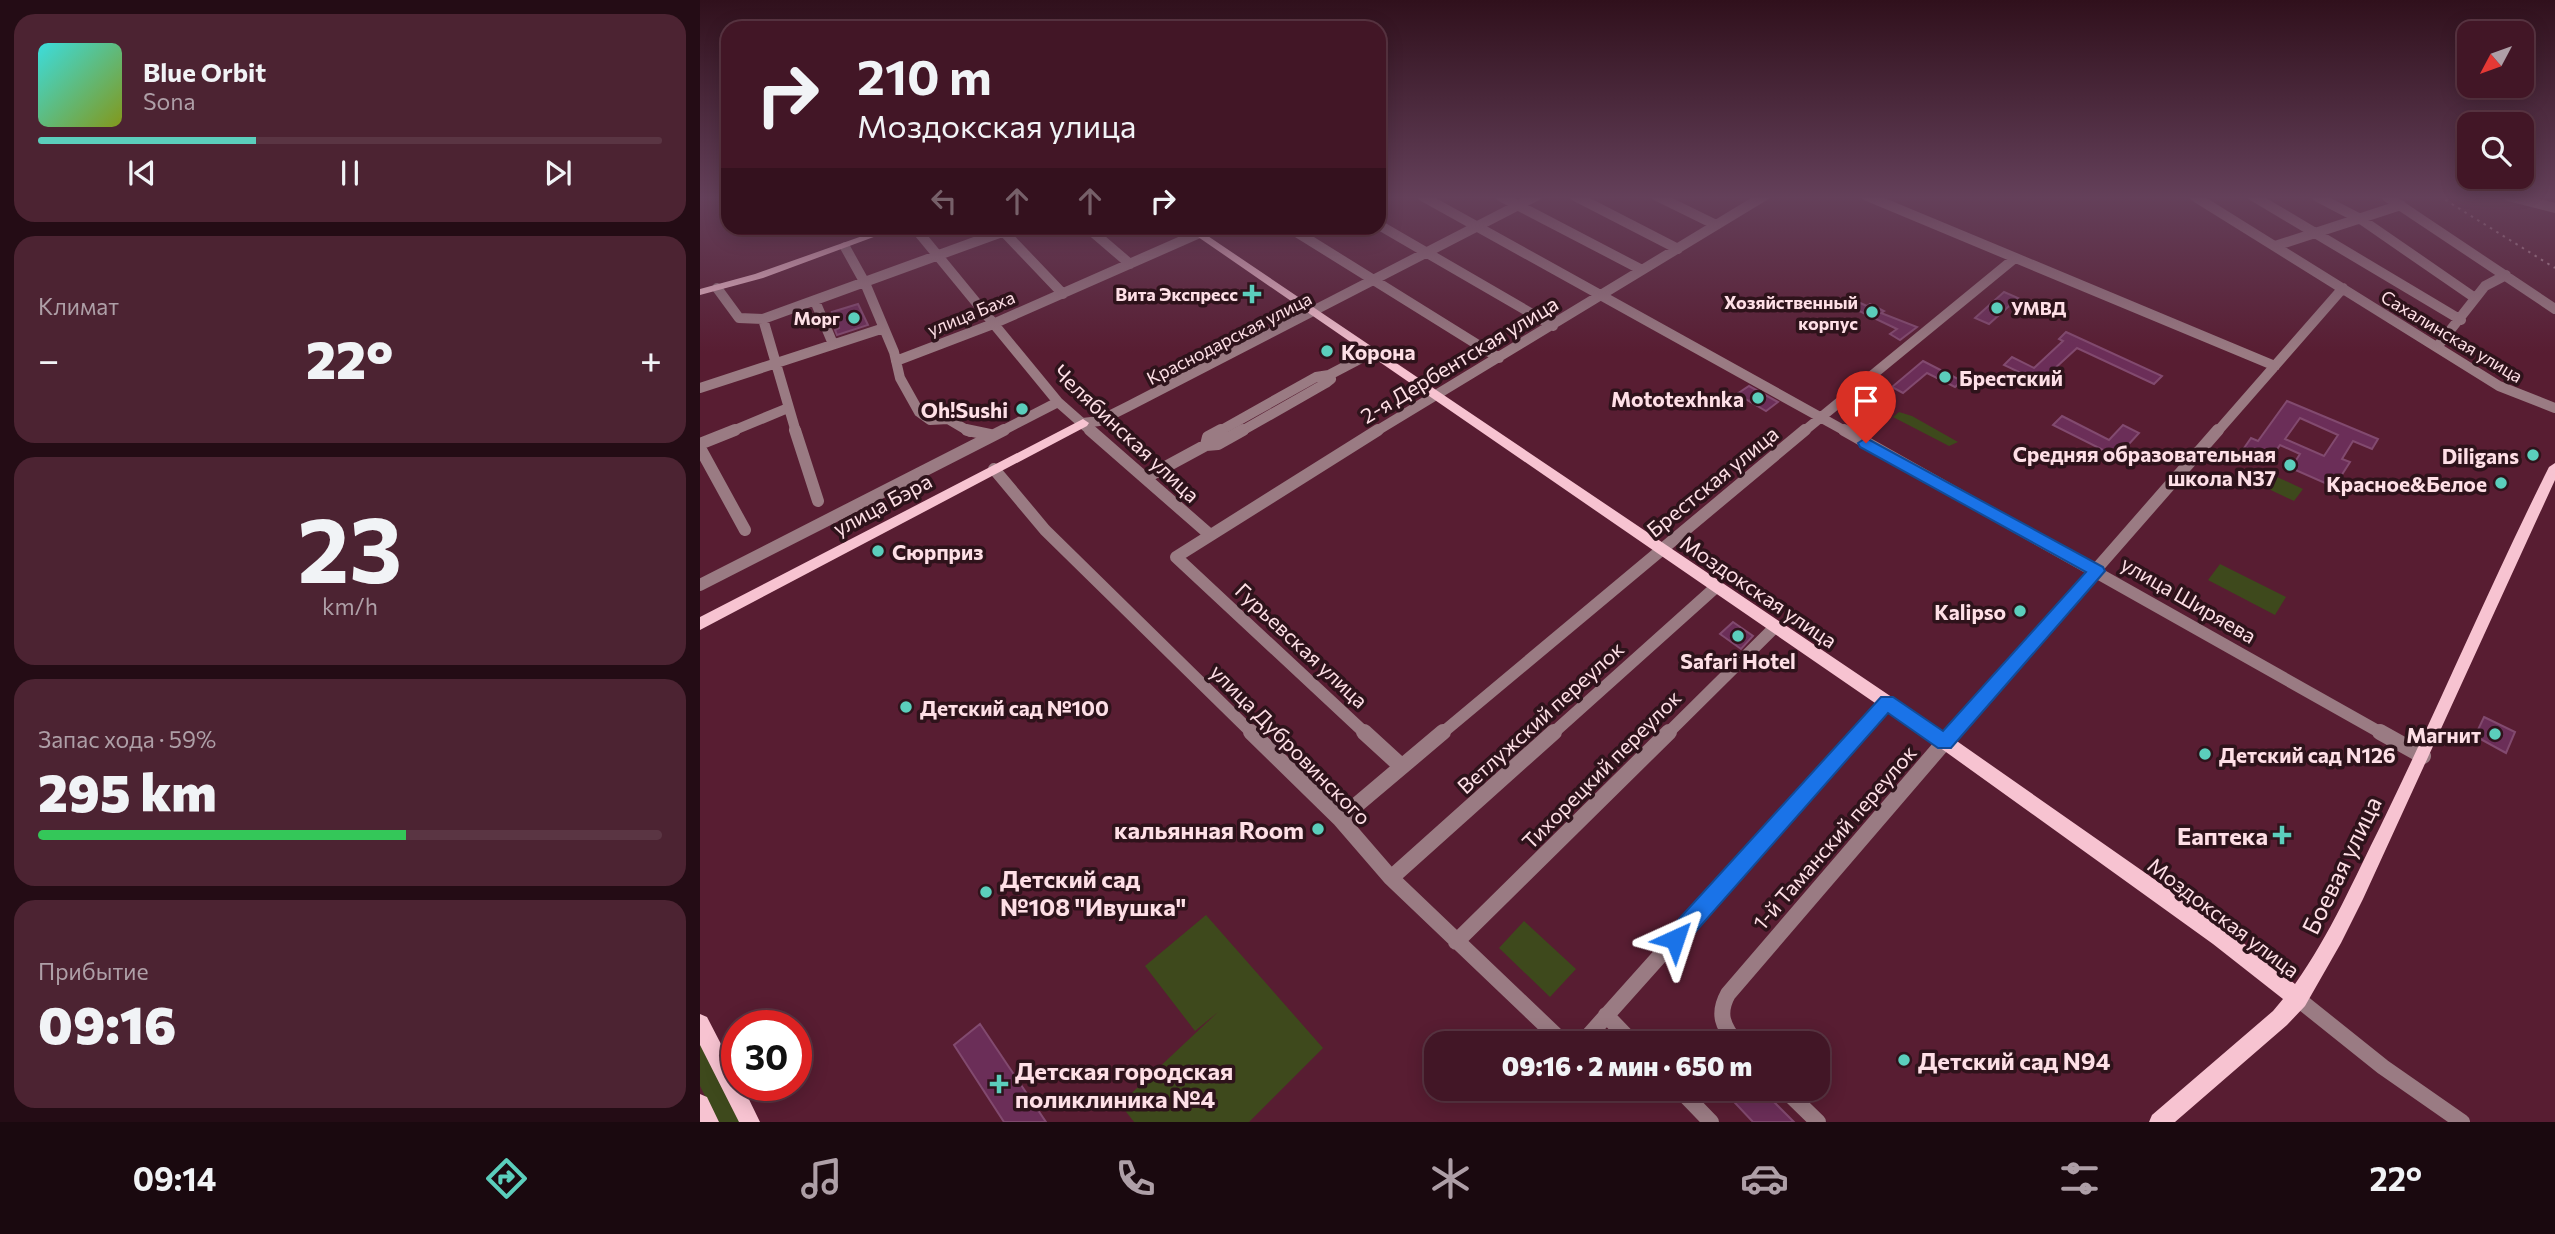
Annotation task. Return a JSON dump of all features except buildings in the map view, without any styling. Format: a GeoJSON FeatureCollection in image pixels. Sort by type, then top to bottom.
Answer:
{"type":"FeatureCollection","features":[{"type":"Feature","properties":{"kind":"main road"},"geometry":{"type":"LineString","coordinates":[[700,292],[841,248]]}},
{"type":"Feature","properties":{"kind":"main road","name":"Моздокская улица"},"geometry":{"type":"LineString","coordinates":[[1220,248],[1887,702],[2220,937],[2298,999]]}},
{"type":"Feature","properties":{"kind":"main road","name":"улица Бэра"},"geometry":{"type":"LineString","coordinates":[[700,624],[1083,423]]}},
{"type":"Feature","properties":{"kind":"main road","name":"Боевая улица"},"geometry":{"type":"LineString","coordinates":[[2160,1122],[2298,999],[2324,958],[2423,756],[2555,467]]}},
{"type":"Feature","properties":{"kind":"main road"},"geometry":{"type":"LineString","coordinates":[[700,1024],[750,1122]]}},
{"type":"Feature","properties":{"kind":"main road"},"geometry":{"type":"LineString","coordinates":[[700,1104],[709,1122]]}},
{"type":"Feature","properties":{"kind":"street"},"geometry":{"type":"LineString","coordinates":[[846,248],[884,328],[900,378],[919,412],[926,418],[948,419],[971,432],[991,435]]}},
{"type":"Feature","properties":{"kind":"street","name":"Челябинская улица"},"geometry":{"type":"LineString","coordinates":[[931,248],[1058,402],[1147,477],[1209,534]]}},
{"type":"Feature","properties":{"kind":"street"},"geometry":{"type":"LineString","coordinates":[[717,288],[734,316],[746,322],[763,319],[865,284],[960,248]]}},
{"type":"Feature","properties":{"kind":"street"},"geometry":{"type":"LineString","coordinates":[[1025,248],[1063,293]]}},
{"type":"Feature","properties":{"kind":"street"},"geometry":{"type":"LineString","coordinates":[[1112,248],[1130,264]]}},
{"type":"Feature","properties":{"kind":"street","name":"улица Баха"},"geometry":{"type":"LineString","coordinates":[[896,361],[993,324],[1159,248]]}},
{"type":"Feature","properties":{"kind":"street"},"geometry":{"type":"LineString","coordinates":[[1324,248],[1499,358]]}},
{"type":"Feature","properties":{"kind":"street"},"geometry":{"type":"LineString","coordinates":[[1420,248],[1553,326]]}},
{"type":"Feature","properties":{"kind":"street","name":"Краснодарская улица"},"geometry":{"type":"LineString","coordinates":[[1083,423],[1099,421],[1437,248]]}},
{"type":"Feature","properties":{"kind":"street","name":"улица Ширяева"},"geometry":{"type":"LineString","coordinates":[[1519,248],[2423,756]]}},
{"type":"Feature","properties":{"kind":"street"},"geometry":{"type":"LineString","coordinates":[[1601,248],[1642,270]]}},
{"type":"Feature","properties":{"kind":"street"},"geometry":{"type":"LineString","coordinates":[[1992,248],[2137,306],[2275,366]]}},
{"type":"Feature","properties":{"kind":"street","name":"Сахалинская улица"},"geometry":{"type":"LineString","coordinates":[[2279,248],[2500,386],[2555,408]]}},
{"type":"Feature","properties":{"kind":"street"},"geometry":{"type":"LineString","coordinates":[[2342,248],[2461,320]]}},
{"type":"Feature","properties":{"kind":"street"},"geometry":{"type":"LineString","coordinates":[[2403,248],[2475,298]]}},
{"type":"Feature","properties":{"kind":"street"},"geometry":{"type":"LineString","coordinates":[[2466,248],[2555,309]]}},
{"type":"Feature","properties":{"kind":"street","name":"2-я Дербентская улица"},"geometry":{"type":"LineString","coordinates":[[1176,557],[1433,395],[1553,326],[1678,249]]}},
{"type":"Feature","properties":{"kind":"street","name":"Брестская улица"},"geometry":{"type":"LineString","coordinates":[[1340,819],[1400,765],[2015,258]]}},
{"type":"Feature","properties":{"kind":"street"},"geometry":{"type":"LineString","coordinates":[[2437,347],[2461,320],[2487,281],[2506,275]]}},
{"type":"Feature","properties":{"kind":"street","name":"1-й Таманский переулок"},"geometry":{"type":"LineString","coordinates":[[1728,1031],[1720,1020],[1720,1005],[1944,742],[2343,288]]}},
{"type":"Feature","properties":{"kind":"street"},"geometry":{"type":"LineString","coordinates":[[815,301],[833,344]]}},
{"type":"Feature","properties":{"kind":"street"},"geometry":{"type":"LineString","coordinates":[[763,319],[774,363],[818,501]]}},
{"type":"Feature","properties":{"kind":"street"},"geometry":{"type":"LineString","coordinates":[[700,388],[884,328]]}},
{"type":"Feature","properties":{"kind":"street"},"geometry":{"type":"LineString","coordinates":[[1147,477],[1206,445],[1208,437],[1316,377],[1329,375],[1371,353]]}},
{"type":"Feature","properties":{"kind":"street"},"geometry":{"type":"LineString","coordinates":[[700,585],[1058,402]]}},
{"type":"Feature","properties":{"kind":"street"},"geometry":{"type":"LineString","coordinates":[[745,530],[701,450],[788,408]]}},
{"type":"Feature","properties":{"kind":"street","name":"улица Дубровинского"},"geometry":{"type":"LineString","coordinates":[[994,469],[1045,530],[1340,819],[1391,878],[1551,1031]]}},
{"type":"Feature","properties":{"kind":"street","name":"Гурьевская улица"},"geometry":{"type":"LineString","coordinates":[[1176,557],[1400,765]]}},
{"type":"Feature","properties":{"kind":"street","name":"Ветлужский переулок"},"geometry":{"type":"LineString","coordinates":[[1391,878],[1716,587]]}},
{"type":"Feature","properties":{"kind":"street","name":"Тихорецкий переулок"},"geometry":{"type":"LineString","coordinates":[[1456,942],[1774,627]]}},
{"type":"Feature","properties":{"kind":"street"},"geometry":{"type":"LineString","coordinates":[[1593,1031],[1887,702]]}},
{"type":"Feature","properties":{"kind":"street"},"geometry":{"type":"LineString","coordinates":[[2298,999],[2383,1067],[2462,1122]]}},
{"type":"Feature","properties":{"kind":"street"},"geometry":{"type":"LineString","coordinates":[[1606,1016],[1621,1031]]}},
{"type":"Feature","properties":{"kind":"street"},"geometry":{"type":"LineString","coordinates":[[1691,1101],[1711,1122]]}},
{"type":"Feature","properties":{"kind":"street"},"geometry":{"type":"LineString","coordinates":[[1796,1101],[1818,1122]]}},
{"type":"Feature","properties":{"kind":"green space"},"geometry":{"type":"Polygon","coordinates":[[[1899,412],[1912,416],[1958,442],[1949,446],[1893,417],[1899,412]]]}},
{"type":"Feature","properties":{"kind":"green space"},"geometry":{"type":"Polygon","coordinates":[[[2262,470],[2303,489],[2294,501],[2254,482],[2262,470]]]}},
{"type":"Feature","properties":{"kind":"green space"},"geometry":{"type":"Polygon","coordinates":[[[2220,564],[2286,597],[2275,615],[2208,580],[2220,564]]]}},
{"type":"Feature","properties":{"kind":"green space"},"geometry":{"type":"Polygon","coordinates":[[[1206,915],[1323,1048],[1249,1122],[1134,1122],[1120,1104],[1218,1012],[1195,1031],[1145,966],[1206,915]]]}},
{"type":"Feature","properties":{"kind":"green space"},"geometry":{"type":"Polygon","coordinates":[[[1524,921],[1576,969],[1550,997],[1499,948],[1524,921]]]}},
{"type":"Feature","properties":{"kind":"green space"},"geometry":{"type":"Polygon","coordinates":[[[700,1040],[721,1081],[721,1101],[731,1101],[742,1122],[718,1122],[700,1086],[700,1040]]]}},
{"type":"Feature","properties":{"kind":"railway"},"geometry":{"type":"LineString","coordinates":[[2523,248],[2555,268]]}},
{"type":"Feature","properties":{"kind":"place","name":"Вита Экспресс"},"geometry":{"type":"Point","coordinates":[1252,294]}},
{"type":"Feature","properties":{"kind":"place","name":"УМВД"},"geometry":{"type":"Point","coordinates":[1997,308]}},
{"type":"Feature","properties":{"kind":"place","name":"Хозяйственный корпус"},"geometry":{"type":"Point","coordinates":[1872,312]}},
{"type":"Feature","properties":{"kind":"place","name":"Морг"},"geometry":{"type":"Point","coordinates":[854,318]}},
{"type":"Feature","properties":{"kind":"place","name":"Корона"},"geometry":{"type":"Point","coordinates":[1327,351]}},
{"type":"Feature","properties":{"kind":"place","name":"Брестский"},"geometry":{"type":"Point","coordinates":[1945,377]}},
{"type":"Feature","properties":{"kind":"place","name":"Mototexhnka"},"geometry":{"type":"Point","coordinates":[1758,398]}},
{"type":"Feature","properties":{"kind":"place","name":"Oh!Sushi"},"geometry":{"type":"Point","coordinates":[1022,409]}},
{"type":"Feature","properties":{"kind":"place","name":"Diligans"},"geometry":{"type":"Point","coordinates":[2533,455]}},
{"type":"Feature","properties":{"kind":"place","name":"Средняя образовательная школа N37"},"geometry":{"type":"Point","coordinates":[2290,465]}},
{"type":"Feature","properties":{"kind":"place","name":"Красное&Белое"},"geometry":{"type":"Point","coordinates":[2501,483]}},
{"type":"Feature","properties":{"kind":"place","name":"Сюрприз"},"geometry":{"type":"Point","coordinates":[878,551]}},
{"type":"Feature","properties":{"kind":"place","name":"Kalipso"},"geometry":{"type":"Point","coordinates":[2020,611]}},
{"type":"Feature","properties":{"kind":"place","name":"Safari Hotel"},"geometry":{"type":"Point","coordinates":[1738,636]}},
{"type":"Feature","properties":{"kind":"place","name":"Детский сад №100"},"geometry":{"type":"Point","coordinates":[906,707]}},
{"type":"Feature","properties":{"kind":"place","name":"Магнит"},"geometry":{"type":"Point","coordinates":[2495,734]}},
{"type":"Feature","properties":{"kind":"place","name":"Детский сад N126"},"geometry":{"type":"Point","coordinates":[2205,754]}},
{"type":"Feature","properties":{"kind":"place","name":"кальянная Room"},"geometry":{"type":"Point","coordinates":[1318,829]}},
{"type":"Feature","properties":{"kind":"place","name":"Еаптека"},"geometry":{"type":"Point","coordinates":[2282,835]}},
{"type":"Feature","properties":{"kind":"place","name":"Детский сад №108 \"Ивушка\""},"geometry":{"type":"Point","coordinates":[986,892]}},
{"type":"Feature","properties":{"kind":"place","name":"Детский сад N94"},"geometry":{"type":"Point","coordinates":[1904,1060]}},
{"type":"Feature","properties":{"kind":"place","name":"Детская городская поликлиника №4"},"geometry":{"type":"Point","coordinates":[999,1084]}},
{"type":"Feature","properties":{"kind":"route"},"geometry":{"type":"LineString","coordinates":[[1675,939],[1887,702],[1944,742],[2097,571],[1866,443]]}}]}
